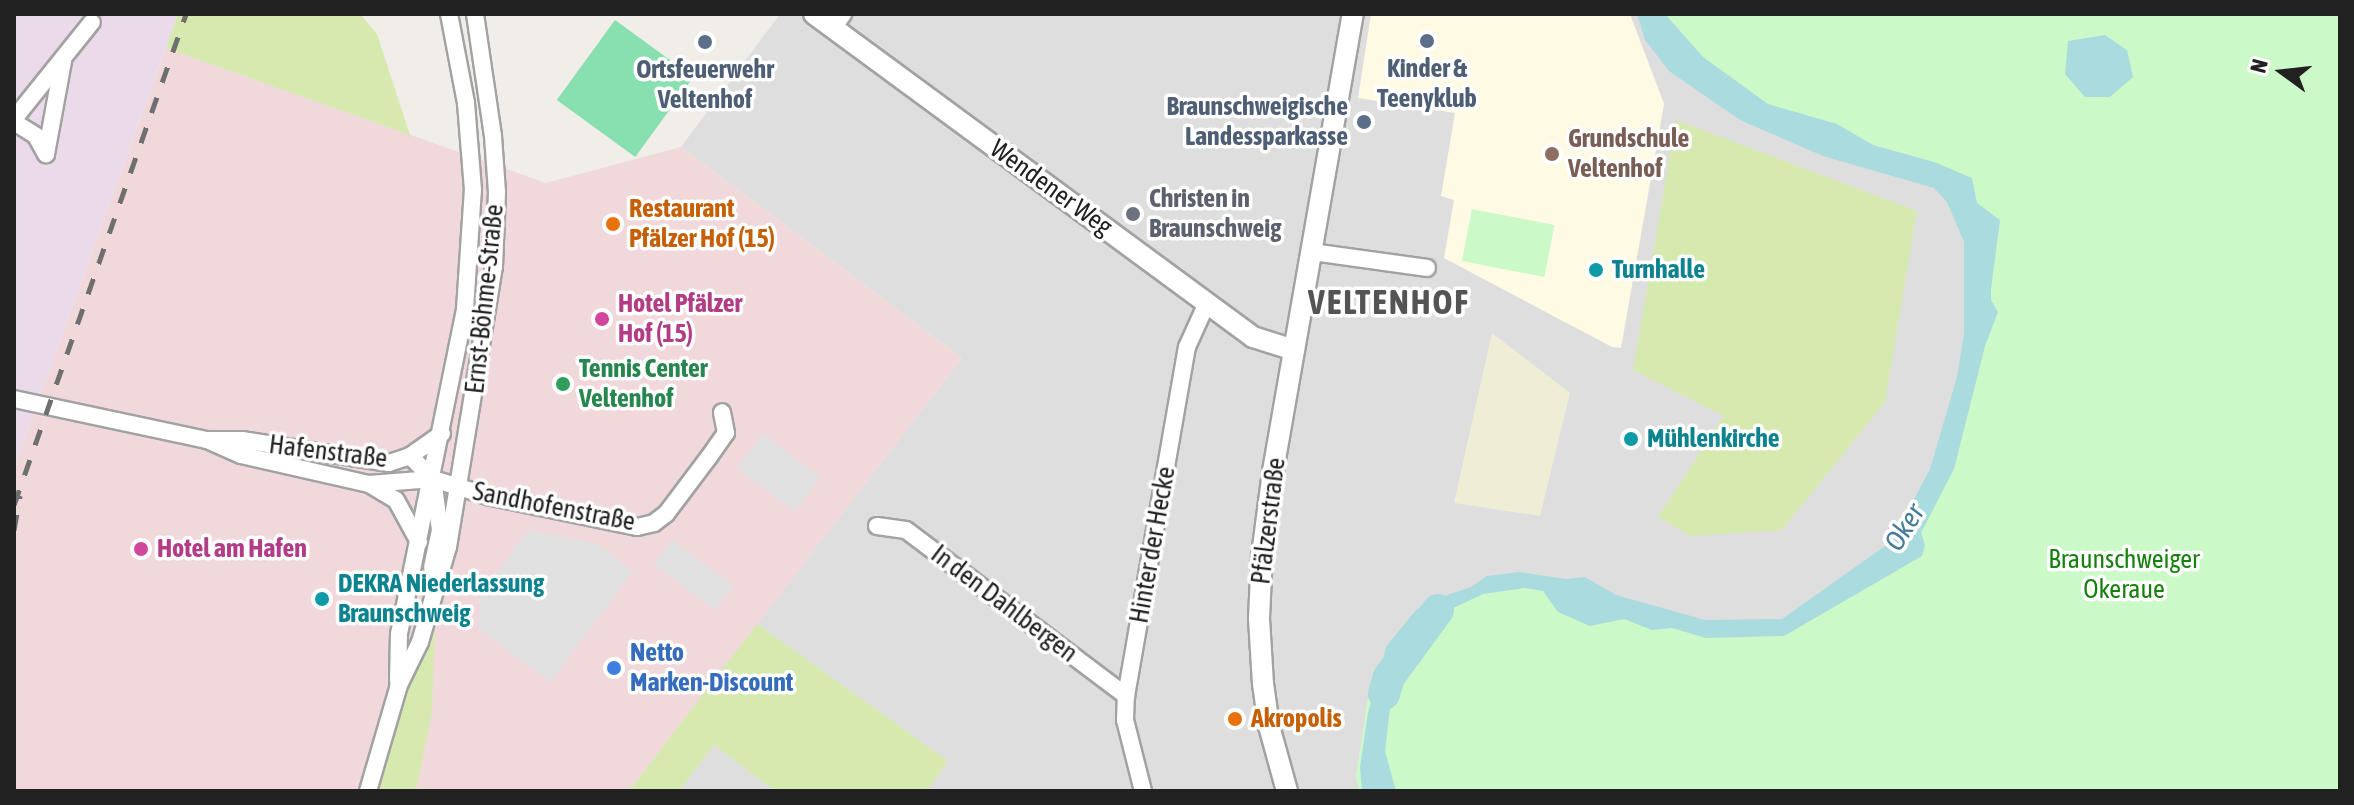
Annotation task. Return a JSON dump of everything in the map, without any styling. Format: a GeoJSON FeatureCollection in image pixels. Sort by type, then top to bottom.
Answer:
{"type":"FeatureCollection","features":[{"type":"Feature","properties":{"kind":"street","name":"Ernst-Böhme-Straße"},"geometry":{"type":"LineString","coordinates":[[398,687],[399,634],[433,479],[465,309],[473,190],[466,103],[449,14]]}},
{"type":"Feature","properties":{"kind":"street","name":"Ernst-Böhme-Straße"},"geometry":{"type":"LineString","coordinates":[[398,687],[420,642],[436,595],[461,488],[494,267],[497,192],[487,80],[475,14]]}},
{"type":"Feature","properties":{"kind":"street","name":"Wendener Weg"},"geometry":{"type":"LineString","coordinates":[[814,14],[838,21],[1253,337],[1294,350]]}},
{"type":"Feature","properties":{"kind":"street","name":"Pfälzerstraße"},"geometry":{"type":"LineString","coordinates":[[1287,791],[1269,726],[1259,618],[1265,525],[1353,14]]}},
{"type":"Feature","properties":{"kind":"street"},"geometry":{"type":"LineString","coordinates":[[64,58],[46,154],[36,136],[14,120],[92,22]]}},
{"type":"Feature","properties":{"kind":"street"},"geometry":{"type":"LineString","coordinates":[[1312,252],[1427,268]]}},
{"type":"Feature","properties":{"kind":"street","name":"Hinter der Hecke"},"geometry":{"type":"LineString","coordinates":[[1143,791],[1125,720],[1126,696],[1187,347],[1207,303]]}},
{"type":"Feature","properties":{"kind":"street","name":"Hafenstraße"},"geometry":{"type":"LineString","coordinates":[[14,399],[207,440],[241,455],[369,484],[433,479]]}},
{"type":"Feature","properties":{"kind":"street","name":"Sandhofenstraße"},"geometry":{"type":"LineString","coordinates":[[461,488],[597,520],[645,526],[666,514],[726,433],[722,412]]}},
{"type":"Feature","properties":{"kind":"street","name":"Hafenstraße"},"geometry":{"type":"LineString","coordinates":[[207,440],[242,440],[389,463],[410,456],[442,434]]}},
{"type":"Feature","properties":{"kind":"street"},"geometry":{"type":"LineString","coordinates":[[410,456],[433,479],[461,488]]}},
{"type":"Feature","properties":{"kind":"street","name":"Ernst-Böhme-Straße"},"geometry":{"type":"LineString","coordinates":[[368,791],[440,530],[433,479]]}},
{"type":"Feature","properties":{"kind":"street","name":"Hafenstraße"},"geometry":{"type":"LineString","coordinates":[[369,484],[396,500],[419,542]]}},
{"type":"Feature","properties":{"kind":"street","name":"In den Dahlbergen"},"geometry":{"type":"LineString","coordinates":[[877,526],[906,530],[1126,696]]}},
{"type":"Feature","properties":{"kind":"shaded area"},"geometry":{"type":"Polygon","coordinates":[[[14,14],[178,14],[14,468],[14,14]]]}},
{"type":"Feature","properties":{"kind":"shaded area"},"geometry":{"type":"Polygon","coordinates":[[[780,14],[1656,14],[1945,184],[1973,237],[1968,347],[1941,455],[1894,548],[1781,624],[1386,649],[1368,699],[1356,777],[1360,791],[927,791],[947,761],[757,624],[962,358],[681,147],[780,14]]]}},
{"type":"Feature","properties":{"kind":"shaded area","name":"Grundschule Veltenhof"},"geometry":{"type":"Polygon","coordinates":[[[1371,14],[1630,14],[1664,104],[1621,348],[1612,347],[1444,258],[1454,200],[1441,196],[1455,113],[1358,98],[1371,14]]]}},
{"type":"Feature","properties":{"kind":"shaded area"},"geometry":{"type":"Polygon","coordinates":[[[166,48],[546,183],[681,147],[962,358],[629,791],[14,791],[14,468],[166,48]]]}},
{"type":"Feature","properties":{"kind":"shaded area"},"geometry":{"type":"Polygon","coordinates":[[[1492,333],[1570,393],[1540,516],[1454,503],[1492,333]]]}},
{"type":"Feature","properties":{"kind":"shaded area"},"geometry":{"type":"Polygon","coordinates":[[[763,434],[821,477],[795,512],[737,468],[763,434]]]}},
{"type":"Feature","properties":{"kind":"shaded area"},"geometry":{"type":"Polygon","coordinates":[[[528,530],[598,544],[633,571],[550,682],[478,628],[481,595],[528,530]]]}},
{"type":"Feature","properties":{"kind":"shaded area"},"geometry":{"type":"Polygon","coordinates":[[[672,540],[733,586],[715,610],[654,564],[672,540]]]}},
{"type":"Feature","properties":{"kind":"shaded area"},"geometry":{"type":"Polygon","coordinates":[[[714,745],[775,791],[679,791],[714,745]]]}},
{"type":"Feature","properties":{"kind":"green space"},"geometry":{"type":"Polygon","coordinates":[[[178,14],[360,14],[377,34],[410,135],[166,48],[178,14]]]}},
{"type":"Feature","properties":{"kind":"green space","name":"Braunschweiger Okeraue"},"geometry":{"type":"Polygon","coordinates":[[[1656,14],[2340,14],[2340,791],[1360,791],[1356,777],[1368,699],[1386,649],[1495,576],[1703,624],[1781,624],[1894,548],[1941,455],[1968,347],[1973,238],[1945,184],[1744,119],[1656,14]]]}},
{"type":"Feature","properties":{"kind":"green space"},"geometry":{"type":"Polygon","coordinates":[[[615,20],[693,77],[635,157],[557,100],[615,20]]]}},
{"type":"Feature","properties":{"kind":"green space"},"geometry":{"type":"Polygon","coordinates":[[[1676,120],[1917,211],[1885,402],[1782,530],[1691,536],[1658,517],[1724,416],[1633,370],[1676,120]]]}},
{"type":"Feature","properties":{"kind":"green space"},"geometry":{"type":"Polygon","coordinates":[[[1472,209],[1554,225],[1544,277],[1462,261],[1472,209]]]}},
{"type":"Feature","properties":{"kind":"green space"},"geometry":{"type":"Polygon","coordinates":[[[436,595],[432,712],[416,791],[368,791],[436,595]]]}},
{"type":"Feature","properties":{"kind":"green space"},"geometry":{"type":"Polygon","coordinates":[[[757,624],[948,761],[927,791],[775,791],[714,745],[679,791],[629,791],[757,624]]]}},
{"type":"Feature","properties":{"kind":"water"},"geometry":{"type":"Polygon","coordinates":[[[1637,14],[1665,14],[1703,57],[1768,104],[1837,124],[1873,145],[1934,162],[1972,178],[1977,203],[2000,220],[1991,289],[1991,300],[1998,312],[1985,346],[1954,469],[1921,533],[1925,545],[1922,556],[1784,636],[1706,638],[1672,628],[1652,630],[1624,619],[1590,626],[1558,612],[1543,591],[1525,588],[1483,594],[1449,610],[1408,650],[1392,691],[1385,751],[1396,791],[1362,791],[1360,767],[1368,713],[1386,647],[1415,611],[1429,601],[1471,587],[1487,576],[1519,572],[1566,579],[1585,577],[1616,595],[1705,620],[1782,619],[1892,541],[1930,469],[1957,377],[1964,334],[1964,242],[1947,202],[1934,188],[1823,156],[1740,120],[1669,71],[1645,40],[1637,14]]]}},
{"type":"Feature","properties":{"kind":"water"},"geometry":{"type":"Polygon","coordinates":[[[2105,35],[2127,50],[2133,77],[2110,97],[2085,97],[2065,74],[2068,41],[2105,35]]]}},
{"type":"Feature","properties":{"kind":"waterway","name":"Oker"},"geometry":{"type":"LineString","coordinates":[[1384,694],[1389,677],[1438,610]]}},
{"type":"Feature","properties":{"kind":"railway"},"geometry":{"type":"LineString","coordinates":[[14,505],[186,14]]}},
{"type":"Feature","properties":{"kind":"railway"},"geometry":{"type":"LineString","coordinates":[[14,530],[20,496]]}},
{"type":"Feature","properties":{"kind":"place","name":"Kinder & Teenyklub"},"geometry":{"type":"Point","coordinates":[1427,41]}},
{"type":"Feature","properties":{"kind":"place","name":"Ortsfeuerwehr Veltenhof"},"geometry":{"type":"Point","coordinates":[705,42]}},
{"type":"Feature","properties":{"kind":"place","name":"Braunschweigische Landessparkasse"},"geometry":{"type":"Point","coordinates":[1364,122]}},
{"type":"Feature","properties":{"kind":"place","name":"Grundschule Veltenhof"},"geometry":{"type":"Point","coordinates":[1552,154]}},
{"type":"Feature","properties":{"kind":"place","name":"Christen in Braunschweig"},"geometry":{"type":"Point","coordinates":[1133,214]}},
{"type":"Feature","properties":{"kind":"place","name":"Restaurant Pfälzer Hof (15)"},"geometry":{"type":"Point","coordinates":[613,224]}},
{"type":"Feature","properties":{"kind":"place","name":"Turnhalle"},"geometry":{"type":"Point","coordinates":[1596,270]}},
{"type":"Feature","properties":{"kind":"place","name":"Hotel Pfälzer Hof (15)"},"geometry":{"type":"Point","coordinates":[602,319]}},
{"type":"Feature","properties":{"kind":"place","name":"Tennis Center Veltenhof"},"geometry":{"type":"Point","coordinates":[563,384]}},
{"type":"Feature","properties":{"kind":"place","name":"Mühlenkirche"},"geometry":{"type":"Point","coordinates":[1631,439]}},
{"type":"Feature","properties":{"kind":"place","name":"Hotel am Hafen"},"geometry":{"type":"Point","coordinates":[141,549]}},
{"type":"Feature","properties":{"kind":"place","name":"DEKRA Niederlassung Braunschweig"},"geometry":{"type":"Point","coordinates":[322,599]}},
{"type":"Feature","properties":{"kind":"place","name":"Netto Marken-Discount"},"geometry":{"type":"Point","coordinates":[614,668]}},
{"type":"Feature","properties":{"kind":"place","name":"Akropolis"},"geometry":{"type":"Point","coordinates":[1235,719]}},
{"type":"Feature","properties":{"kind":"district","name":"VELTENHOF"},"geometry":{"type":"Point","coordinates":[1389,302]}}]}
